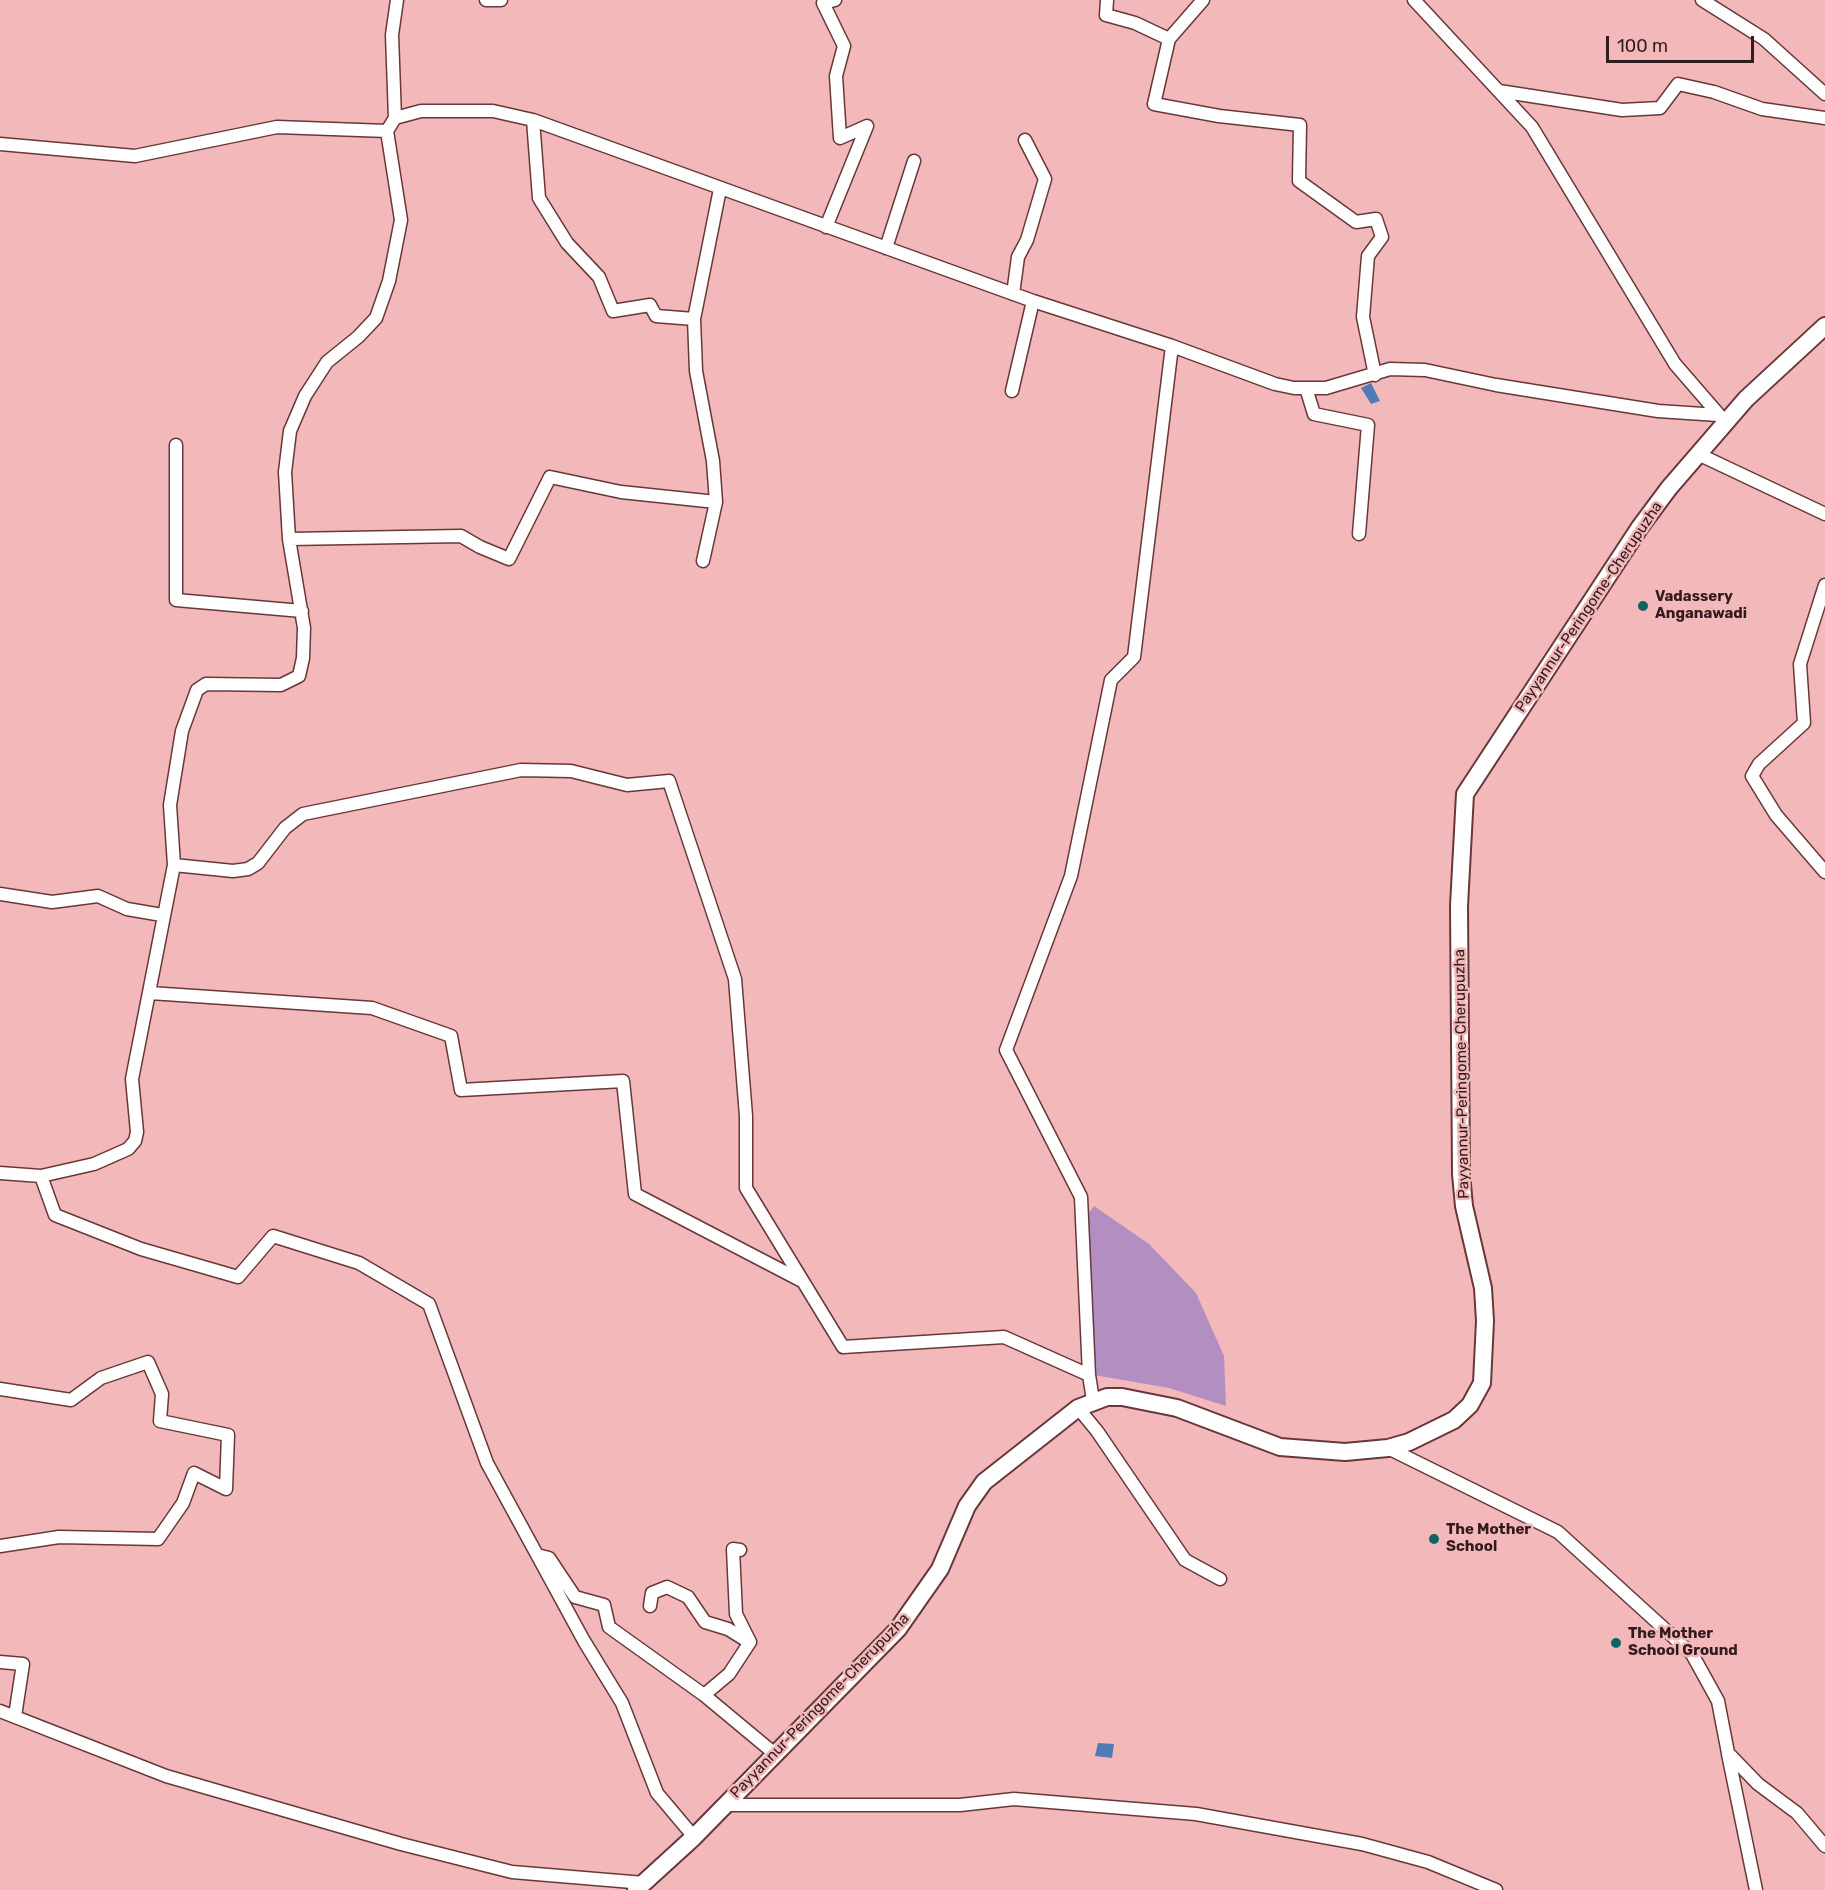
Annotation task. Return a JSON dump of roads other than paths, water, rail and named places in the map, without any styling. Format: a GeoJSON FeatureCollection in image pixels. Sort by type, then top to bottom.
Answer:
{"type":"FeatureCollection","features":[{"type":"Feature","properties":{"kind":"main road","name":"Payyannur-Peringome-Cherupuzha"},"geometry":{"type":"LineString","coordinates":[[640,1886],[694,1837],[898,1629],[917,1605],[940,1569],[968,1506],[984,1482],[1078,1408],[1093,1400],[1122,1397],[1177,1408],[1280,1447],[1345,1452],[1388,1448],[1409,1442],[1454,1420],[1476,1397],[1484,1372],[1483,1288],[1464,1206],[1461,1174],[1459,906],[1465,794],[1640,527],[1698,454],[1721,418],[1825,326]]}},
{"type":"Feature","properties":{"kind":"street"},"geometry":{"type":"LineString","coordinates":[[0,1173],[41,1176],[94,1164],[128,1149],[135,1141],[137,1132],[132,1079],[150,993],[162,915],[174,864],[170,805],[182,731],[197,690],[206,684],[282,685],[299,676],[303,658],[302,611],[289,539],[285,472],[290,431],[304,396],[327,362],[358,337],[376,318],[389,281],[401,220],[387,131],[395,118],[392,35],[397,0]]}},
{"type":"Feature","properties":{"kind":"street"},"geometry":{"type":"LineString","coordinates":[[486,0],[501,0]]}},
{"type":"Feature","properties":{"kind":"street"},"geometry":{"type":"LineString","coordinates":[[825,227],[867,126],[840,138],[836,76],[844,46],[823,3],[835,0]]}},
{"type":"Feature","properties":{"kind":"street"},"geometry":{"type":"LineString","coordinates":[[1107,0],[1106,15],[1135,23],[1169,39]]}},
{"type":"Feature","properties":{"kind":"street"},"geometry":{"type":"LineString","coordinates":[[1203,0],[1169,39],[1154,104],[1219,116],[1300,125],[1299,181],[1356,222],[1376,219],[1382,237],[1368,256],[1363,317],[1375,375]]}},
{"type":"Feature","properties":{"kind":"street"},"geometry":{"type":"LineString","coordinates":[[1414,0],[1532,127],[1675,364],[1721,418]]}},
{"type":"Feature","properties":{"kind":"street"},"geometry":{"type":"LineString","coordinates":[[1702,0],[1764,39],[1825,94]]}},
{"type":"Feature","properties":{"kind":"street"},"geometry":{"type":"LineString","coordinates":[[1499,91],[1622,110],[1660,108],[1678,84],[1714,92],[1762,109],[1825,118]]}},
{"type":"Feature","properties":{"kind":"street"},"geometry":{"type":"LineString","coordinates":[[395,118],[421,111],[493,111],[533,120],[1013,294],[1172,346],[1275,384],[1326,388],[1390,369],[1425,370],[1496,385],[1658,411],[1721,418]]}},
{"type":"Feature","properties":{"kind":"street"},"geometry":{"type":"LineString","coordinates":[[533,120],[538,198],[567,243],[599,277],[613,311],[650,305],[656,316],[694,319]]}},
{"type":"Feature","properties":{"kind":"street"},"geometry":{"type":"LineString","coordinates":[[0,144],[135,156],[277,127],[387,131]]}},
{"type":"Feature","properties":{"kind":"street"},"geometry":{"type":"LineString","coordinates":[[1013,294],[1018,257],[1027,240],[1045,179],[1025,140]]}},
{"type":"Feature","properties":{"kind":"street"},"geometry":{"type":"LineString","coordinates":[[886,248],[914,161]]}},
{"type":"Feature","properties":{"kind":"street"},"geometry":{"type":"LineString","coordinates":[[703,561],[716,502],[713,461],[696,371],[694,319],[720,189]]}},
{"type":"Feature","properties":{"kind":"street"},"geometry":{"type":"LineString","coordinates":[[1012,391],[1033,301]]}},
{"type":"Feature","properties":{"kind":"street"},"geometry":{"type":"LineString","coordinates":[[1093,1400],[1089,1375],[1081,1197],[1005,1050],[1071,876],[1111,680],[1134,657],[1172,346]]}},
{"type":"Feature","properties":{"kind":"street"},"geometry":{"type":"LineString","coordinates":[[1306,388],[1314,414],[1368,425],[1359,534]]}},
{"type":"Feature","properties":{"kind":"street"},"geometry":{"type":"LineString","coordinates":[[176,445],[176,600],[302,611]]}},
{"type":"Feature","properties":{"kind":"street"},"geometry":{"type":"LineString","coordinates":[[1698,454],[1825,514]]}},
{"type":"Feature","properties":{"kind":"street"},"geometry":{"type":"LineString","coordinates":[[289,539],[461,536],[480,548],[509,559],[550,477],[621,492],[716,502]]}},
{"type":"Feature","properties":{"kind":"street"},"geometry":{"type":"LineString","coordinates":[[1825,585],[1800,664],[1804,723],[1759,764],[1752,776],[1776,815],[1825,872]]}},
{"type":"Feature","properties":{"kind":"street"},"geometry":{"type":"LineString","coordinates":[[174,864],[233,871],[248,869],[258,863],[285,828],[303,814],[520,770],[571,771],[627,785],[669,781],[735,979],[746,1116],[746,1188],[843,1347],[1004,1336],[1089,1375]]}},
{"type":"Feature","properties":{"kind":"street"},"geometry":{"type":"LineString","coordinates":[[0,894],[52,902],[98,896],[127,909],[162,915]]}},
{"type":"Feature","properties":{"kind":"street"},"geometry":{"type":"LineString","coordinates":[[150,993],[372,1008],[452,1036],[461,1090],[623,1081],[635,1194],[803,1282]]}},
{"type":"Feature","properties":{"kind":"street"},"geometry":{"type":"LineString","coordinates":[[41,1176],[55,1215],[141,1249],[238,1277],[273,1236],[359,1263],[429,1304],[488,1463],[584,1641],[622,1703],[657,1793],[694,1837]]}},
{"type":"Feature","properties":{"kind":"street"},"geometry":{"type":"LineString","coordinates":[[0,1389],[71,1400],[100,1378],[148,1362],[162,1394],[160,1421],[228,1435],[226,1489],[194,1473],[183,1503],[158,1539],[59,1536],[0,1546]]}},
{"type":"Feature","properties":{"kind":"street"},"geometry":{"type":"LineString","coordinates":[[1078,1408],[1097,1431],[1185,1560],[1220,1580]]}},
{"type":"Feature","properties":{"kind":"street"},"geometry":{"type":"LineString","coordinates":[[1388,1448],[1558,1532],[1692,1654],[1718,1701],[1756,1890]]}},
{"type":"Feature","properties":{"kind":"street"},"geometry":{"type":"LineString","coordinates":[[740,1550],[733,1549],[735,1614],[750,1642]]}},
{"type":"Feature","properties":{"kind":"street"},"geometry":{"type":"LineString","coordinates":[[537,1555],[549,1558],[574,1596],[604,1605],[609,1627],[704,1695],[775,1754]]}},
{"type":"Feature","properties":{"kind":"street"},"geometry":{"type":"LineString","coordinates":[[650,1606],[652,1593],[667,1587],[688,1597],[705,1622],[728,1629],[750,1642]]}},
{"type":"Feature","properties":{"kind":"street"},"geometry":{"type":"LineString","coordinates":[[704,1695],[729,1674],[750,1642]]}},
{"type":"Feature","properties":{"kind":"street"},"geometry":{"type":"LineString","coordinates":[[0,1662],[23,1664],[15,1716]]}},
{"type":"Feature","properties":{"kind":"street"},"geometry":{"type":"LineString","coordinates":[[0,1711],[165,1776],[401,1844],[512,1872],[640,1886]]}},
{"type":"Feature","properties":{"kind":"street"},"geometry":{"type":"LineString","coordinates":[[1728,1753],[1758,1784],[1797,1813],[1825,1846]]}},
{"type":"Feature","properties":{"kind":"street"},"geometry":{"type":"LineString","coordinates":[[723,1805],[960,1805],[1014,1799],[1196,1814],[1362,1844],[1428,1862],[1496,1890]]}},
{"type":"Feature","properties":{"kind":"water"},"geometry":{"type":"Polygon","coordinates":[[[1371,383],[1380,401],[1371,404],[1361,388],[1371,383]]]}},
{"type":"Feature","properties":{"kind":"water"},"geometry":{"type":"Polygon","coordinates":[[[1098,1743],[1114,1744],[1112,1758],[1095,1756],[1098,1743]]]}},
{"type":"Feature","properties":{"kind":"place","name":"Vadassery Anganawadi"},"geometry":{"type":"Point","coordinates":[1643,606]}},
{"type":"Feature","properties":{"kind":"place","name":"The Mother School"},"geometry":{"type":"Point","coordinates":[1434,1539]}},
{"type":"Feature","properties":{"kind":"place","name":"The Mother School Ground"},"geometry":{"type":"Point","coordinates":[1616,1643]}}]}
